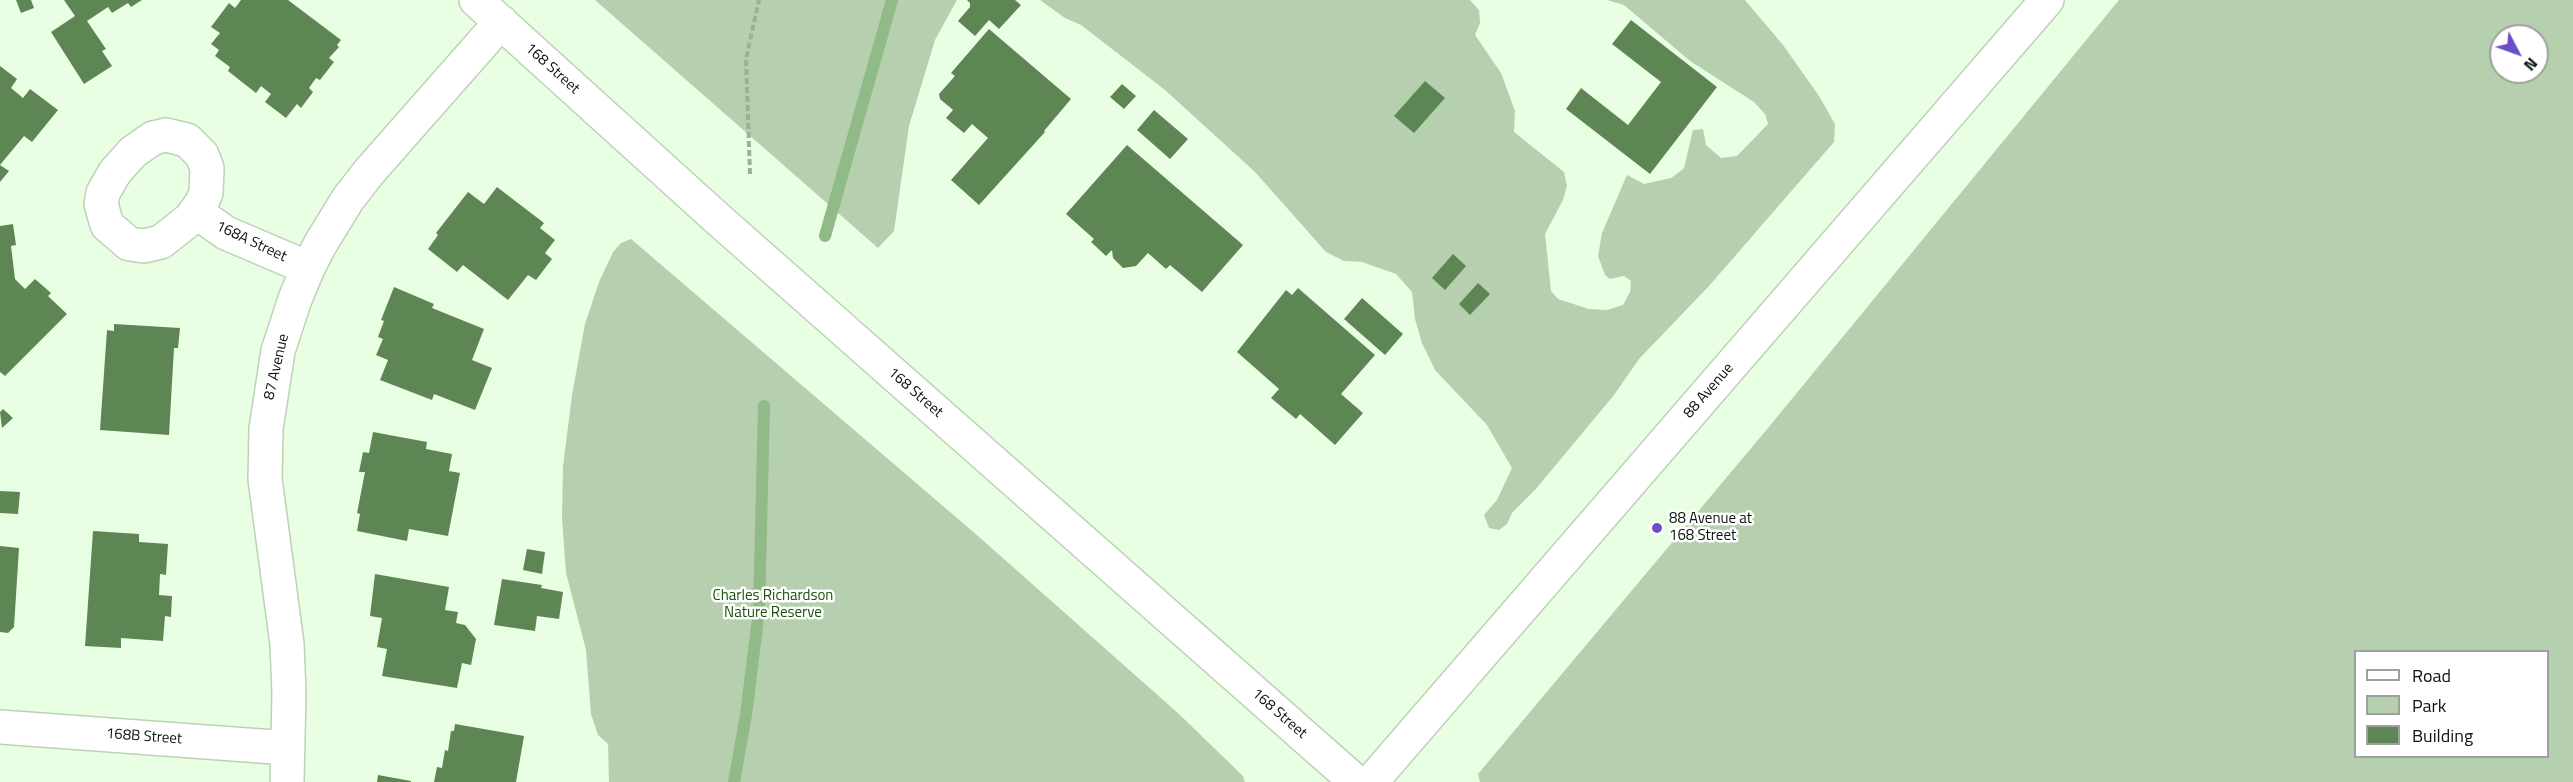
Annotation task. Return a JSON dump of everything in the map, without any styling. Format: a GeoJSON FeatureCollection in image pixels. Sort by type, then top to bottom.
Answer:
{"type":"FeatureCollection","features":[{"type":"Feature","properties":{"kind":"main road","name":"168 Street"},"geometry":{"type":"LineString","coordinates":[[476,0],[719,220],[1356,782]]}},
{"type":"Feature","properties":{"kind":"main road","name":"88 Avenue"},"geometry":{"type":"LineString","coordinates":[[1371,782],[2047,0]]}},
{"type":"Feature","properties":{"kind":"main road","name":"87 Avenue"},"geometry":{"type":"LineString","coordinates":[[286,782],[287,644],[266,497],[266,429],[278,351],[308,268],[334,221],[369,171],[501,22]]}},
{"type":"Feature","properties":{"kind":"main road","name":"168A Street"},"geometry":{"type":"LineString","coordinates":[[196,212],[225,233],[308,268]]}},
{"type":"Feature","properties":{"kind":"main road","name":"168B Street"},"geometry":{"type":"LineString","coordinates":[[0,728],[288,748]]}},
{"type":"Feature","properties":{"kind":"path"},"geometry":{"type":"LineString","coordinates":[[750,174],[746,59],[759,0]]}},
{"type":"Feature","properties":{"kind":"green space"},"geometry":{"type":"Polygon","coordinates":[[[595,0],[957,0],[935,40],[909,126],[894,231],[878,248],[595,0]]]}},
{"type":"Feature","properties":{"kind":"green space"},"geometry":{"type":"Polygon","coordinates":[[[1040,0],[1470,0],[1479,10],[1480,23],[1475,35],[1501,73],[1515,111],[1514,132],[1564,172],[1567,186],[1563,200],[1545,234],[1551,291],[1558,299],[1589,309],[1607,310],[1623,305],[1630,292],[1631,281],[1624,276],[1610,279],[1605,275],[1598,256],[1602,233],[1627,175],[1644,184],[1671,178],[1684,168],[1693,130],[1703,129],[1706,145],[1721,158],[1737,156],[1768,124],[1765,114],[1754,102],[1690,61],[1624,5],[1607,0],[1745,0],[1783,45],[1819,96],[1835,124],[1834,142],[1709,286],[1639,359],[1614,395],[1535,490],[1512,513],[1507,524],[1499,530],[1489,528],[1484,515],[1497,500],[1512,468],[1487,425],[1435,370],[1422,343],[1415,319],[1412,292],[1396,274],[1362,262],[1344,261],[1326,252],[1255,172],[1165,90],[1081,25],[1065,18],[1040,0]]]}},
{"type":"Feature","properties":{"kind":"green space"},"geometry":{"type":"Polygon","coordinates":[[[2119,0],[2573,0],[2573,782],[1480,782],[1478,774],[1768,428],[2119,0]]]}},
{"type":"Feature","properties":{"kind":"green space","name":"Charles Richardson Nature Reserve"},"geometry":{"type":"Polygon","coordinates":[[[631,239],[978,536],[1179,714],[1243,776],[1245,782],[609,782],[608,744],[598,735],[591,714],[586,650],[566,573],[562,518],[563,466],[572,395],[585,324],[599,282],[613,252],[621,243],[631,239]]]}},
{"type":"Feature","properties":{"kind":"building"},"geometry":{"type":"Polygon","coordinates":[[[16,0],[31,0],[34,8],[21,13],[16,0]]]}},
{"type":"Feature","properties":{"kind":"building"},"geometry":{"type":"Polygon","coordinates":[[[64,0],[142,0],[131,7],[128,3],[112,13],[108,7],[87,21],[106,49],[102,51],[112,66],[84,84],[51,32],[75,16],[64,0]]]}},
{"type":"Feature","properties":{"kind":"building"},"geometry":{"type":"Polygon","coordinates":[[[241,0],[288,0],[341,40],[337,45],[339,47],[329,58],[334,62],[320,80],[316,78],[309,88],[313,92],[301,108],[297,104],[286,118],[265,102],[271,94],[261,86],[256,93],[228,71],[230,67],[215,56],[219,50],[211,44],[220,33],[211,27],[229,3],[235,8],[241,0]]]}},
{"type":"Feature","properties":{"kind":"building"},"geometry":{"type":"Polygon","coordinates":[[[967,0],[1015,0],[1021,5],[999,29],[989,20],[975,36],[958,21],[970,7],[967,0]]]}},
{"type":"Feature","properties":{"kind":"building"},"geometry":{"type":"Polygon","coordinates":[[[1631,20],[1717,87],[1650,174],[1566,109],[1581,88],[1628,125],[1661,82],[1612,44],[1631,20]]]}},
{"type":"Feature","properties":{"kind":"building"},"geometry":{"type":"Polygon","coordinates":[[[989,29],[1071,99],[1045,132],[979,205],[951,180],[988,138],[972,124],[964,133],[946,118],[953,110],[940,99],[939,94],[955,76],[951,73],[989,29]]]}},
{"type":"Feature","properties":{"kind":"building"},"geometry":{"type":"Polygon","coordinates":[[[0,66],[17,79],[11,88],[23,98],[30,89],[58,110],[32,142],[24,136],[0,165],[0,66]]]}},
{"type":"Feature","properties":{"kind":"building"},"geometry":{"type":"Polygon","coordinates":[[[1425,81],[1445,98],[1414,133],[1394,116],[1425,81]]]}},
{"type":"Feature","properties":{"kind":"building"},"geometry":{"type":"Polygon","coordinates":[[[1122,84],[1136,96],[1124,109],[1110,97],[1122,84]]]}},
{"type":"Feature","properties":{"kind":"building"},"geometry":{"type":"Polygon","coordinates":[[[1154,110],[1188,139],[1170,159],[1137,130],[1154,110]]]}},
{"type":"Feature","properties":{"kind":"building"},"geometry":{"type":"Polygon","coordinates":[[[1127,145],[1243,245],[1202,292],[1170,265],[1166,269],[1148,253],[1136,266],[1123,268],[1113,258],[1112,250],[1106,256],[1091,242],[1094,239],[1066,214],[1127,145]]]}},
{"type":"Feature","properties":{"kind":"building"},"geometry":{"type":"Polygon","coordinates":[[[0,165],[9,171],[0,182],[0,165]]]}},
{"type":"Feature","properties":{"kind":"building"},"geometry":{"type":"Polygon","coordinates":[[[497,187],[544,223],[540,228],[555,240],[545,253],[552,259],[536,280],[528,275],[508,300],[463,265],[457,272],[428,249],[438,235],[436,233],[468,192],[484,204],[497,187]]]}},
{"type":"Feature","properties":{"kind":"building"},"geometry":{"type":"Polygon","coordinates":[[[13,224],[16,245],[11,246],[15,279],[25,289],[35,279],[51,293],[48,296],[67,314],[5,376],[0,372],[0,226],[13,224]]]}},
{"type":"Feature","properties":{"kind":"building"},"geometry":{"type":"Polygon","coordinates":[[[1453,254],[1466,266],[1445,290],[1432,278],[1453,254]]]}},
{"type":"Feature","properties":{"kind":"building"},"geometry":{"type":"Polygon","coordinates":[[[1478,283],[1490,294],[1470,315],[1459,304],[1478,283]]]}},
{"type":"Feature","properties":{"kind":"building"},"geometry":{"type":"Polygon","coordinates":[[[394,287],[434,304],[432,308],[484,329],[472,360],[492,368],[475,410],[434,394],[432,400],[380,380],[388,360],[376,355],[383,339],[378,337],[384,321],[381,320],[394,287]]]}},
{"type":"Feature","properties":{"kind":"building"},"geometry":{"type":"Polygon","coordinates":[[[1298,288],[1375,355],[1341,394],[1363,413],[1335,445],[1300,414],[1296,419],[1271,398],[1279,389],[1237,352],[1286,290],[1292,295],[1298,288]]]}},
{"type":"Feature","properties":{"kind":"building"},"geometry":{"type":"Polygon","coordinates":[[[1362,298],[1403,334],[1385,355],[1344,319],[1362,298]]]}},
{"type":"Feature","properties":{"kind":"building"},"geometry":{"type":"Polygon","coordinates":[[[114,324],[180,328],[178,348],[174,348],[169,435],[100,430],[107,330],[114,331],[114,324]]]}},
{"type":"Feature","properties":{"kind":"building"},"geometry":{"type":"Polygon","coordinates":[[[3,409],[13,418],[2,428],[0,412],[3,409]]]}},
{"type":"Feature","properties":{"kind":"building"},"geometry":{"type":"Polygon","coordinates":[[[373,432],[427,442],[426,449],[452,454],[449,471],[460,473],[448,536],[409,529],[407,541],[357,531],[360,514],[357,513],[365,472],[359,472],[363,452],[369,453],[373,432]]]}},
{"type":"Feature","properties":{"kind":"building"},"geometry":{"type":"Polygon","coordinates":[[[0,491],[20,492],[18,514],[0,513],[0,491]]]}},
{"type":"Feature","properties":{"kind":"building"},"geometry":{"type":"Polygon","coordinates":[[[93,531],[139,534],[139,542],[168,544],[166,575],[160,574],[159,595],[172,596],[171,617],[165,616],[163,641],[121,638],[121,648],[85,646],[93,531]]]}},
{"type":"Feature","properties":{"kind":"building"},"geometry":{"type":"Polygon","coordinates":[[[0,546],[19,548],[14,627],[8,633],[0,632],[0,546]]]}},
{"type":"Feature","properties":{"kind":"building"},"geometry":{"type":"Polygon","coordinates":[[[527,549],[545,552],[542,574],[523,570],[527,549]]]}},
{"type":"Feature","properties":{"kind":"building"},"geometry":{"type":"Polygon","coordinates":[[[375,574],[449,587],[445,610],[458,612],[456,623],[465,625],[476,639],[471,665],[462,663],[457,688],[382,676],[387,649],[377,647],[382,618],[370,616],[375,574]]]}},
{"type":"Feature","properties":{"kind":"building"},"geometry":{"type":"Polygon","coordinates":[[[502,579],[542,585],[541,588],[563,592],[559,619],[537,616],[535,631],[494,625],[502,579]]]}},
{"type":"Feature","properties":{"kind":"building"},"geometry":{"type":"Polygon","coordinates":[[[455,724],[524,736],[516,782],[434,782],[437,767],[442,768],[445,750],[448,751],[451,731],[454,731],[455,724]]]}},
{"type":"Feature","properties":{"kind":"building"},"geometry":{"type":"Polygon","coordinates":[[[378,775],[411,781],[411,782],[377,782],[378,775]]]}},
{"type":"Feature","properties":{"kind":"waterway"},"geometry":{"type":"LineString","coordinates":[[825,236],[892,0]]}},
{"type":"Feature","properties":{"kind":"waterway"},"geometry":{"type":"LineString","coordinates":[[734,782],[746,715],[759,610],[764,406]]}},
{"type":"Feature","properties":{"kind":"place","name":"88 Avenue at 168 Street"},"geometry":{"type":"Point","coordinates":[1657,528]}}]}
